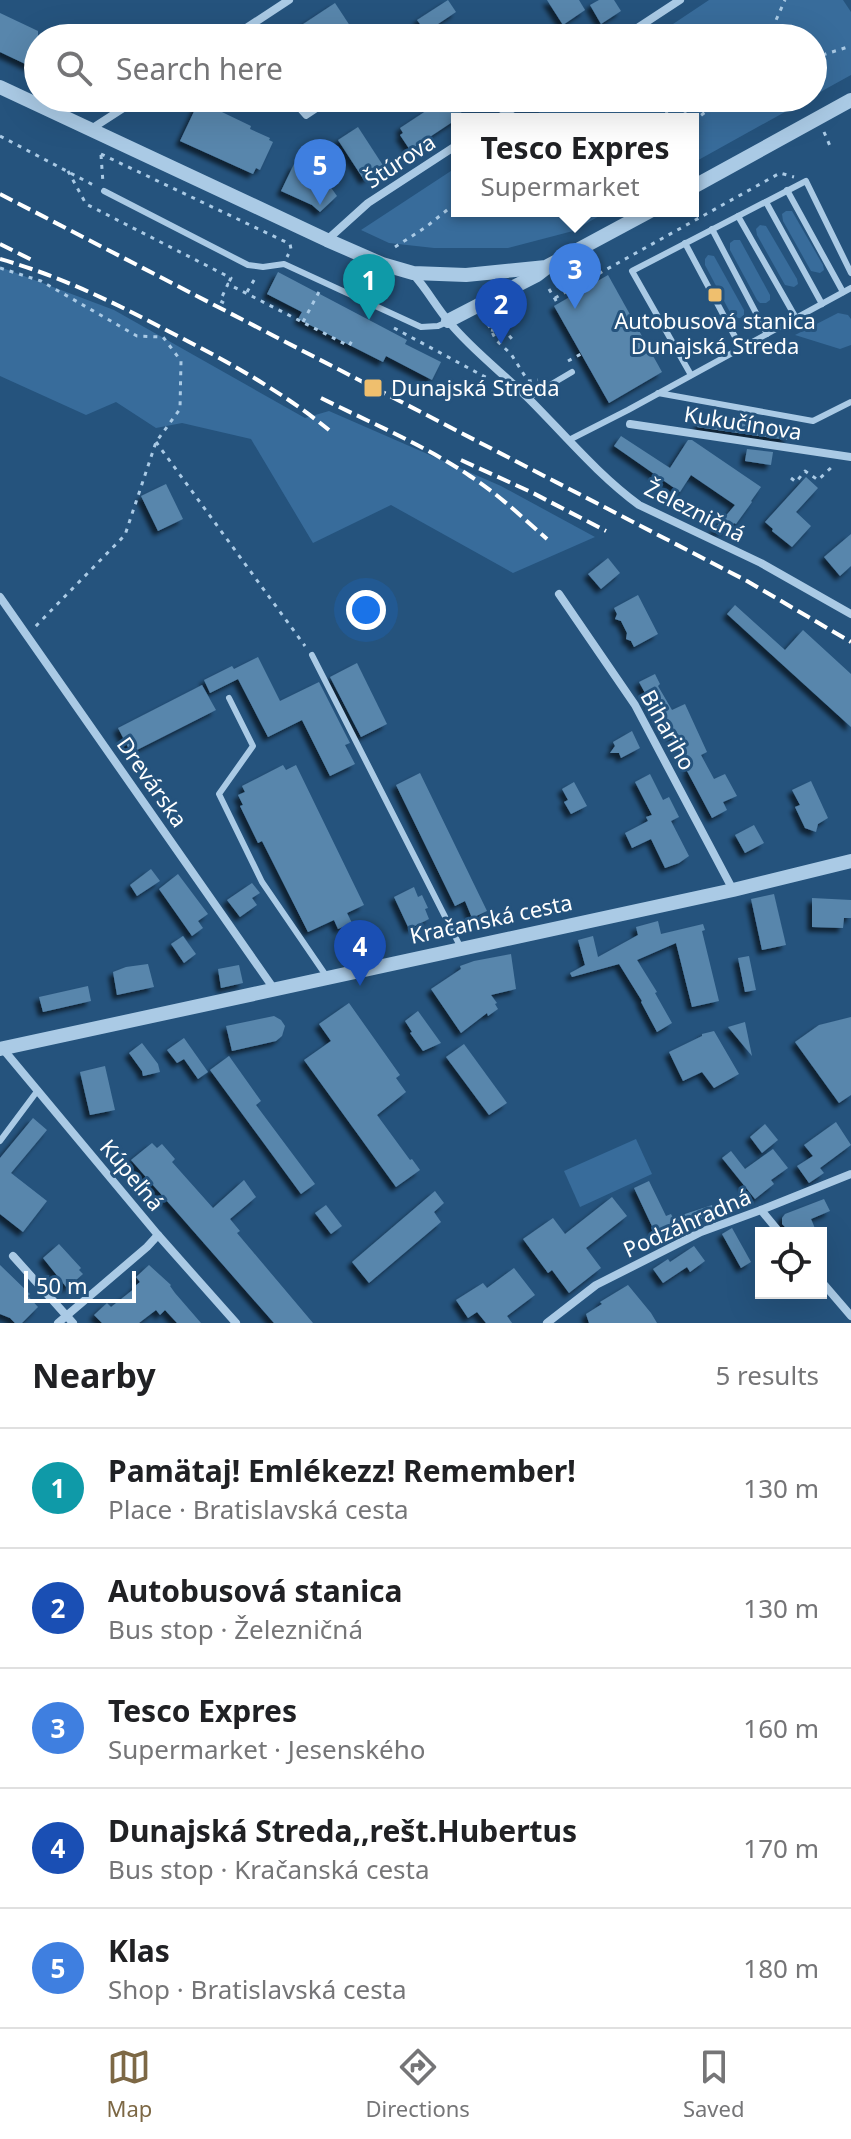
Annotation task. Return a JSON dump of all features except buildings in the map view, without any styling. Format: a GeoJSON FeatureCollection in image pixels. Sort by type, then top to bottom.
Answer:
{"type":"FeatureCollection","features":[{"type":"Feature","properties":{"kind":"street"},"geometry":{"type":"LineString","coordinates":[[257,24],[289,0]]}},
{"type":"Feature","properties":{"kind":"street"},"geometry":{"type":"LineString","coordinates":[[643,24],[680,0]]}},
{"type":"Feature","properties":{"kind":"street"},"geometry":{"type":"LineString","coordinates":[[0,87],[24,98]]}},
{"type":"Feature","properties":{"kind":"street"},"geometry":{"type":"LineString","coordinates":[[699,184],[851,100]]}},
{"type":"Feature","properties":{"kind":"street"},"geometry":{"type":"LineString","coordinates":[[54,112],[382,264],[413,273],[466,275],[546,267]]}},
{"type":"Feature","properties":{"kind":"street"},"geometry":{"type":"LineString","coordinates":[[97,132],[122,112]]}},
{"type":"Feature","properties":{"kind":"street","name":"Štúrova"},"geometry":{"type":"LineString","coordinates":[[327,240],[368,203],[451,149]]}},
{"type":"Feature","properties":{"kind":"street"},"geometry":{"type":"LineString","coordinates":[[448,321],[639,217]]}},
{"type":"Feature","properties":{"kind":"street","name":"Železničná"},"geometry":{"type":"LineString","coordinates":[[413,273],[448,321],[606,479],[639,505],[761,563],[851,614]]}},
{"type":"Feature","properties":{"kind":"street","name":"Kukučínova"},"geometry":{"type":"LineString","coordinates":[[630,424],[851,457]]}},
{"type":"Feature","properties":{"kind":"street","name":"Bihariho"},"geometry":{"type":"LineString","coordinates":[[559,594],[635,705],[733,890]]}},
{"type":"Feature","properties":{"kind":"street","name":"Drevárska"},"geometry":{"type":"LineString","coordinates":[[0,597],[274,989]]}},
{"type":"Feature","properties":{"kind":"street","name":"Kračanská cesta"},"geometry":{"type":"LineString","coordinates":[[1,1048],[733,890],[851,861]]}},
{"type":"Feature","properties":{"kind":"street","name":"Kúpeľná"},"geometry":{"type":"LineString","coordinates":[[1,1048],[236,1323]]}},
{"type":"Feature","properties":{"kind":"street","name":"Podzáhradná"},"geometry":{"type":"LineString","coordinates":[[547,1323],[596,1285],[701,1232],[851,1174]]}},
{"type":"Feature","properties":{"kind":"street"},"geometry":{"type":"LineString","coordinates":[[761,1210],[775,1227]]}},
{"type":"Feature","properties":{"kind":"street"},"geometry":{"type":"LineString","coordinates":[[58,1323],[70,1319],[158,1235]]}},
{"type":"Feature","properties":{"kind":"street"},"geometry":{"type":"LineString","coordinates":[[13,1256],[70,1319]]}},
{"type":"Feature","properties":{"kind":"street"},"geometry":{"type":"LineString","coordinates":[[827,1288],[851,1316]]}},
{"type":"Feature","properties":{"kind":"lane"},"geometry":{"type":"LineString","coordinates":[[691,375],[632,271],[806,181],[851,273]]}},
{"type":"Feature","properties":{"kind":"lane"},"geometry":{"type":"LineString","coordinates":[[787,190],[843,292]]}},
{"type":"Feature","properties":{"kind":"lane"},"geometry":{"type":"LineString","coordinates":[[104,191],[248,265],[263,267],[284,264],[421,327],[438,326],[448,321]]}},
{"type":"Feature","properties":{"kind":"lane"},"geometry":{"type":"LineString","coordinates":[[766,202],[822,304]]}},
{"type":"Feature","properties":{"kind":"lane"},"geometry":{"type":"LineString","coordinates":[[738,216],[796,318]]}},
{"type":"Feature","properties":{"kind":"lane"},"geometry":{"type":"LineString","coordinates":[[712,229],[767,334]]}},
{"type":"Feature","properties":{"kind":"lane"},"geometry":{"type":"LineString","coordinates":[[685,243],[741,348]]}},
{"type":"Feature","properties":{"kind":"lane"},"geometry":{"type":"LineString","coordinates":[[569,440],[851,288]]}},
{"type":"Feature","properties":{"kind":"lane"},"geometry":{"type":"LineString","coordinates":[[528,398],[572,372]]}},
{"type":"Feature","properties":{"kind":"lane"},"geometry":{"type":"LineString","coordinates":[[658,393],[813,421],[851,402]]}},
{"type":"Feature","properties":{"kind":"lane"},"geometry":{"type":"LineString","coordinates":[[312,655],[461,948]]}},
{"type":"Feature","properties":{"kind":"lane"},"geometry":{"type":"LineString","coordinates":[[229,698],[253,746],[219,794],[262,882],[327,977]]}},
{"type":"Feature","properties":{"kind":"lane"},"geometry":{"type":"LineString","coordinates":[[0,1141],[38,1090]]}},
{"type":"Feature","properties":{"kind":"path"},"geometry":{"type":"LineString","coordinates":[[774,24],[785,0]]}},
{"type":"Feature","properties":{"kind":"path"},"geometry":{"type":"LineString","coordinates":[[827,54],[851,46]]}},
{"type":"Feature","properties":{"kind":"path"},"geometry":{"type":"LineString","coordinates":[[97,132],[104,191]]}},
{"type":"Feature","properties":{"kind":"path"},"geometry":{"type":"LineString","coordinates":[[824,132],[830,146]]}},
{"type":"Feature","properties":{"kind":"path"},"geometry":{"type":"LineString","coordinates":[[0,136],[104,191]]}},
{"type":"Feature","properties":{"kind":"path"},"geometry":{"type":"LineString","coordinates":[[101,154],[290,244],[284,264]]}},
{"type":"Feature","properties":{"kind":"path"},"geometry":{"type":"LineString","coordinates":[[68,171],[86,204],[231,278],[220,301],[224,303]]}},
{"type":"Feature","properties":{"kind":"path"},"geometry":{"type":"LineString","coordinates":[[555,298],[780,173]]}},
{"type":"Feature","properties":{"kind":"path"},"geometry":{"type":"LineString","coordinates":[[395,247],[451,207]]}},
{"type":"Feature","properties":{"kind":"path"},"geometry":{"type":"LineString","coordinates":[[247,292],[263,267]]}},
{"type":"Feature","properties":{"kind":"path"},"geometry":{"type":"LineString","coordinates":[[0,268],[41,281],[137,336],[163,337],[181,361],[180,409],[156,442],[125,535],[27,635]]}},
{"type":"Feature","properties":{"kind":"path"},"geometry":{"type":"LineString","coordinates":[[578,271],[588,287]]}},
{"type":"Feature","properties":{"kind":"path"},"geometry":{"type":"LineString","coordinates":[[303,323],[323,283]]}},
{"type":"Feature","properties":{"kind":"path"},"geometry":{"type":"LineString","coordinates":[[228,284],[349,346],[353,339]]}},
{"type":"Feature","properties":{"kind":"path"},"geometry":{"type":"LineString","coordinates":[[549,289],[558,304]]}},
{"type":"Feature","properties":{"kind":"path"},"geometry":{"type":"LineString","coordinates":[[387,324],[493,381]]}},
{"type":"Feature","properties":{"kind":"path"},"geometry":{"type":"LineString","coordinates":[[488,324],[496,340],[511,354],[528,381],[546,374]]}},
{"type":"Feature","properties":{"kind":"path"},"geometry":{"type":"LineString","coordinates":[[491,330],[506,332],[512,339]]}},
{"type":"Feature","properties":{"kind":"path"},"geometry":{"type":"LineString","coordinates":[[566,362],[581,354]]}},
{"type":"Feature","properties":{"kind":"path"},"geometry":{"type":"LineString","coordinates":[[156,442],[312,655]]}},
{"type":"Feature","properties":{"kind":"path"},"geometry":{"type":"LineString","coordinates":[[791,478],[796,482],[805,471],[818,480],[836,463],[839,455]]}},
{"type":"Feature","properties":{"kind":"shaded area"},"geometry":{"type":"Polygon","coordinates":[[[709,0],[843,0],[851,12],[851,75],[827,88],[827,24],[673,24],[709,0]]]}},
{"type":"Feature","properties":{"kind":"shaded area"},"geometry":{"type":"Polygon","coordinates":[[[785,112],[699,160],[699,113],[538,113],[785,112]]]}},
{"type":"Feature","properties":{"kind":"shaded area"},"geometry":{"type":"Polygon","coordinates":[[[451,171],[451,217],[598,217],[573,231],[508,248],[434,248],[389,243],[361,230],[451,171]]]}},
{"type":"Feature","properties":{"kind":"shaded area"},"geometry":{"type":"Polygon","coordinates":[[[792,211],[823,265],[824,270],[820,273],[811,271],[783,221],[782,214],[792,211]]]}},
{"type":"Feature","properties":{"kind":"shaded area"},"geometry":{"type":"Polygon","coordinates":[[[760,225],[766,226],[797,279],[798,284],[794,287],[785,285],[757,235],[756,229],[760,225]]]}},
{"type":"Feature","properties":{"kind":"shaded area"},"geometry":{"type":"Polygon","coordinates":[[[740,240],[770,295],[766,303],[757,300],[730,250],[730,243],[740,240]]]}},
{"type":"Feature","properties":{"kind":"shaded area"},"geometry":{"type":"Polygon","coordinates":[[[708,255],[714,256],[744,310],[740,318],[732,316],[705,265],[708,255]]]}},
{"type":"Feature","properties":{"kind":"shaded area"},"geometry":{"type":"Polygon","coordinates":[[[0,267],[114,310],[305,418],[329,411],[501,486],[595,537],[513,573],[391,505],[313,543],[251,439],[182,423],[156,428],[116,402],[86,415],[0,376],[0,267]]]}},
{"type":"Feature","properties":{"kind":"shaded area"},"geometry":{"type":"Polygon","coordinates":[[[838,313],[851,319],[851,345],[840,349],[795,335],[838,313]]]}},
{"type":"Feature","properties":{"kind":"shaded area"},"geometry":{"type":"Polygon","coordinates":[[[636,1139],[652,1174],[580,1207],[564,1171],[636,1139]]]}},
{"type":"Feature","properties":{"kind":"railway"},"geometry":{"type":"LineString","coordinates":[[0,194],[747,581],[851,642]]}},
{"type":"Feature","properties":{"kind":"railway"},"geometry":{"type":"LineString","coordinates":[[0,244],[32,260]]}},
{"type":"Feature","properties":{"kind":"railway"},"geometry":{"type":"LineString","coordinates":[[0,259],[86,290],[189,342],[272,389],[329,430]]}},
{"type":"Feature","properties":{"kind":"railway"},"geometry":{"type":"LineString","coordinates":[[321,398],[452,465],[490,490],[547,539]]}},
{"type":"Feature","properties":{"kind":"railway"},"geometry":{"type":"LineString","coordinates":[[461,460],[606,531]]}},
{"type":"Feature","properties":{"kind":"place","name":"Klas"},"geometry":{"type":"Point","coordinates":[320,205]}},
{"type":"Feature","properties":{"kind":"place","name":"Autobusová stanica Dunajská Streda"},"geometry":{"type":"Point","coordinates":[715,295]}},
{"type":"Feature","properties":{"kind":"place","name":"Tesco Expres"},"geometry":{"type":"Point","coordinates":[575,309]}},
{"type":"Feature","properties":{"kind":"place","name":"Pamätaj! Emlékezz! Remember!"},"geometry":{"type":"Point","coordinates":[369,320]}},
{"type":"Feature","properties":{"kind":"place","name":"Autobusová stanica"},"geometry":{"type":"Point","coordinates":[501,344]}},
{"type":"Feature","properties":{"kind":"place","name":"Dunajská Streda"},"geometry":{"type":"Point","coordinates":[373,388]}},
{"type":"Feature","properties":{"kind":"place","name":"Dunajská Streda,,rešt.Hubertus"},"geometry":{"type":"Point","coordinates":[360,986]}}]}
